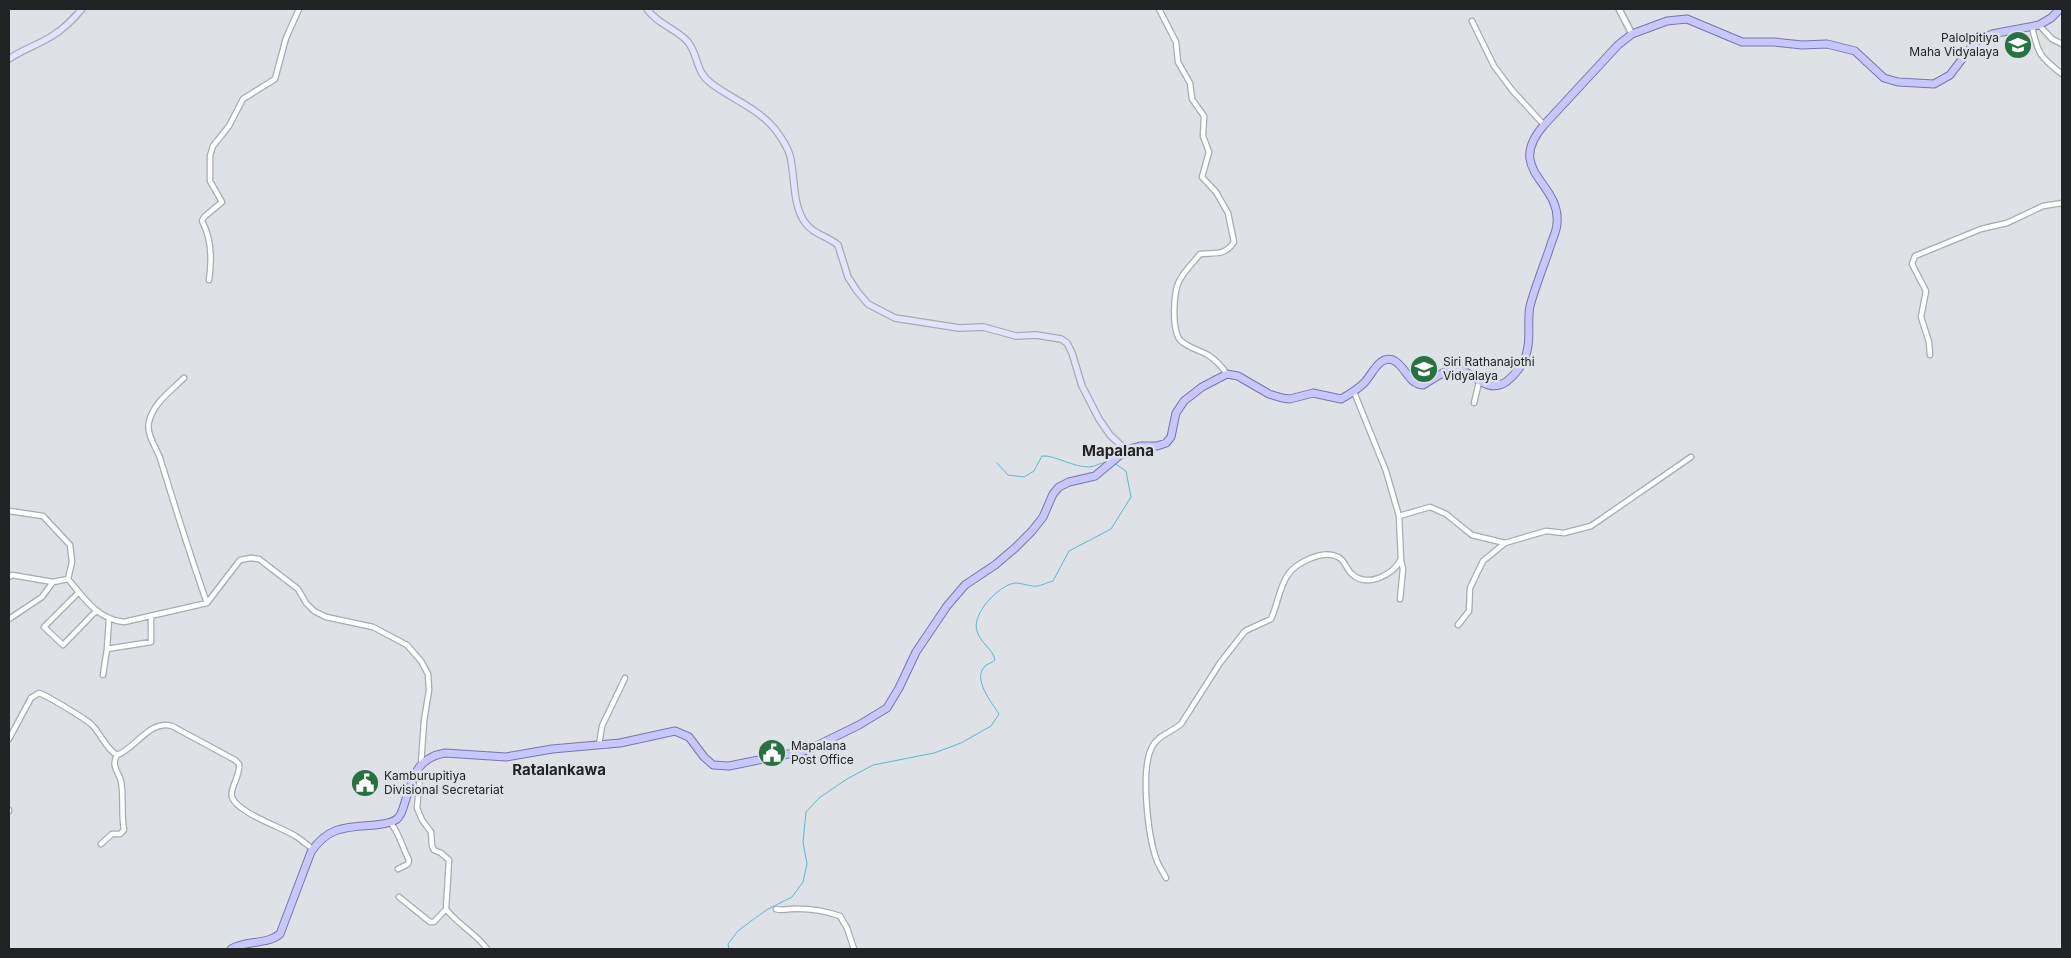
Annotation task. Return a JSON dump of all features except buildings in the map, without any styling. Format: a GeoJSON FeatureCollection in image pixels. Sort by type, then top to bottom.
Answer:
{"type":"FeatureCollection","features":[{"type":"Feature","properties":{"kind":"main road"},"geometry":{"type":"LineString","coordinates":[[9,59],[20,51],[52,37],[65,27],[82,9]]}},
{"type":"Feature","properties":{"kind":"main road"},"geometry":{"type":"LineString","coordinates":[[646,9],[665,26],[688,42],[704,78],[749,106],[774,128],[787,149],[791,160],[794,188],[804,222],[813,230],[838,245],[848,277],[868,304],[895,318],[959,328],[983,327],[1016,336],[1036,335],[1062,339],[1067,343],[1072,353],[1082,386],[1098,419],[1110,435],[1126,450]]}},
{"type":"Feature","properties":{"kind":"main road"},"geometry":{"type":"LineString","coordinates":[[231,949],[239,944],[268,940],[280,934],[313,849],[318,843],[333,831],[343,827],[390,822],[401,815],[415,772],[421,764],[437,754],[506,757],[552,749],[620,743],[675,730],[689,737],[704,757],[713,765],[729,766],[808,750],[859,725],[887,708],[916,652],[947,606],[965,585],[995,565],[1032,530],[1043,517],[1053,494],[1059,487],[1069,482],[1095,476],[1126,450],[1140,446],[1157,446],[1166,443],[1171,437],[1176,413],[1184,401],[1202,387],[1227,374],[1238,376],[1269,394],[1290,399],[1313,393],[1341,399],[1354,392],[1365,382],[1377,365],[1388,359],[1398,363],[1411,380],[1418,385],[1423,385],[1451,370],[1458,369],[1479,382],[1490,385],[1506,382],[1521,367],[1527,352],[1530,308],[1557,224],[1556,206],[1532,170],[1530,159],[1533,141],[1544,125],[1618,45],[1632,34],[1667,21],[1687,19],[1742,42],[1774,42],[1802,46],[1827,44],[1849,48],[1855,51],[1884,78],[1898,82],[1934,84],[1950,74],[1975,42],[1992,34],[2035,26],[2051,18],[2060,9]]}},
{"type":"Feature","properties":{"kind":"street"},"geometry":{"type":"LineString","coordinates":[[209,280],[211,266],[209,235],[202,220],[222,202],[210,181],[210,156],[213,146],[229,126],[243,99],[275,79],[286,38],[299,9]]}},
{"type":"Feature","properties":{"kind":"street"},"geometry":{"type":"LineString","coordinates":[[1159,9],[1176,42],[1178,62],[1190,83],[1192,99],[1204,116],[1203,136],[1209,152],[1202,178],[1216,192],[1228,213],[1234,242],[1230,247],[1216,255],[1200,254],[1180,278],[1174,308],[1175,329],[1177,336],[1182,341],[1209,356],[1227,374]]}},
{"type":"Feature","properties":{"kind":"street"},"geometry":{"type":"LineString","coordinates":[[1619,9],[1632,34]]}},
{"type":"Feature","properties":{"kind":"street"},"geometry":{"type":"LineString","coordinates":[[1472,22],[1494,66],[1512,90],[1544,125]]}},
{"type":"Feature","properties":{"kind":"street"},"geometry":{"type":"LineString","coordinates":[[2035,26],[2062,44]]}},
{"type":"Feature","properties":{"kind":"street"},"geometry":{"type":"LineString","coordinates":[[2035,26],[2038,50],[2046,61],[2062,74]]}},
{"type":"Feature","properties":{"kind":"street"},"geometry":{"type":"LineString","coordinates":[[1930,355],[1929,342],[1921,317],[1926,291],[1912,264],[1915,256],[1961,239],[1981,229],[2006,223],[2043,206],[2062,203]]}},
{"type":"Feature","properties":{"kind":"street"},"geometry":{"type":"LineString","coordinates":[[184,378],[160,402],[148,424],[149,434],[159,455],[186,546],[207,603]]}},
{"type":"Feature","properties":{"kind":"street"},"geometry":{"type":"LineString","coordinates":[[1474,403],[1479,382]]}},
{"type":"Feature","properties":{"kind":"street"},"geometry":{"type":"LineString","coordinates":[[1354,392],[1378,449],[1399,516],[1402,569],[1400,600]]}},
{"type":"Feature","properties":{"kind":"street"},"geometry":{"type":"LineString","coordinates":[[1458,625],[1469,611],[1470,588],[1483,560],[1505,543],[1546,532],[1564,533],[1591,526],[1618,510],[1675,467],[1691,458]]}},
{"type":"Feature","properties":{"kind":"street"},"geometry":{"type":"LineString","coordinates":[[1399,516],[1430,507],[1446,514],[1472,535],[1505,543]]}},
{"type":"Feature","properties":{"kind":"street"},"geometry":{"type":"LineString","coordinates":[[9,511],[43,516],[70,545],[72,562],[68,579]]}},
{"type":"Feature","properties":{"kind":"street"},"geometry":{"type":"LineString","coordinates":[[1166,878],[1157,860],[1146,804],[1145,779],[1151,748],[1158,738],[1181,724],[1220,663],[1245,631],[1271,620],[1283,584],[1294,568],[1319,555],[1333,555],[1341,558],[1352,574],[1370,580],[1386,575],[1399,564],[1401,559]]}},
{"type":"Feature","properties":{"kind":"street"},"geometry":{"type":"LineString","coordinates":[[68,579],[96,611],[109,619],[124,622],[207,603],[240,560],[259,559],[298,589],[306,603],[314,611],[326,618],[373,627],[407,645],[421,661],[428,674],[429,690],[424,721],[421,764]]}},
{"type":"Feature","properties":{"kind":"street"},"geometry":{"type":"LineString","coordinates":[[9,577],[12,575],[53,582],[68,579]]}},
{"type":"Feature","properties":{"kind":"street"},"geometry":{"type":"LineString","coordinates":[[9,619],[42,597],[53,582]]}},
{"type":"Feature","properties":{"kind":"street"},"geometry":{"type":"LineString","coordinates":[[79,592],[44,626],[63,644],[96,611]]}},
{"type":"Feature","properties":{"kind":"street"},"geometry":{"type":"LineString","coordinates":[[107,649],[151,642],[151,617]]}},
{"type":"Feature","properties":{"kind":"street"},"geometry":{"type":"LineString","coordinates":[[103,675],[109,619]]}},
{"type":"Feature","properties":{"kind":"street"},"geometry":{"type":"LineString","coordinates":[[599,745],[602,726],[625,678]]}},
{"type":"Feature","properties":{"kind":"street"},"geometry":{"type":"LineString","coordinates":[[9,739],[31,698],[41,693],[92,725],[111,752],[117,755]]}},
{"type":"Feature","properties":{"kind":"street"},"geometry":{"type":"LineString","coordinates":[[101,844],[112,834],[120,834],[124,830],[121,781],[114,766],[114,760],[117,755],[153,728],[167,724],[240,764],[239,774],[231,791],[234,801],[256,817],[297,837],[313,849]]}},
{"type":"Feature","properties":{"kind":"street"},"geometry":{"type":"LineString","coordinates":[[415,772],[420,773],[416,804],[418,812],[431,832],[434,850],[442,853],[449,860],[446,909],[455,920],[482,942],[487,949]]}},
{"type":"Feature","properties":{"kind":"street"},"geometry":{"type":"LineString","coordinates":[[390,822],[410,860],[408,864],[398,869]]}},
{"type":"Feature","properties":{"kind":"street"},"geometry":{"type":"LineString","coordinates":[[399,897],[430,922],[434,922],[446,909]]}},
{"type":"Feature","properties":{"kind":"street"},"geometry":{"type":"LineString","coordinates":[[776,909],[782,911],[790,908],[810,909],[840,916],[847,928],[854,949]]}},
{"type":"Feature","properties":{"kind":"waterway"},"geometry":{"type":"LineString","coordinates":[[997,463],[1008,475],[1024,477],[1034,471],[1042,456],[1091,467],[1108,462]]}},
{"type":"Feature","properties":{"kind":"waterway"},"geometry":{"type":"LineString","coordinates":[[729,949],[728,944],[738,931],[768,909],[792,897],[803,882],[807,864],[803,842],[806,812],[819,798],[847,779],[873,765],[934,753],[961,743],[991,726],[999,714],[984,691],[981,677],[985,666],[995,660],[977,631],[978,617],[988,601],[1001,589],[1009,585],[1015,583],[1038,586],[1053,581],[1069,551],[1111,529],[1131,497],[1126,471],[1114,463]]}},
{"type":"Feature","properties":{"kind":"place","name":"Palolpitiya Maha Vidyalaya"},"geometry":{"type":"Point","coordinates":[2018,45]}},
{"type":"Feature","properties":{"kind":"place","name":"Siri Rathanajothi Vidyalaya"},"geometry":{"type":"Point","coordinates":[1424,369]}},
{"type":"Feature","properties":{"kind":"place","name":"Mapalana Post Office"},"geometry":{"type":"Point","coordinates":[772,753]}},
{"type":"Feature","properties":{"kind":"place","name":"Kamburupitiya Divisional Secretariat"},"geometry":{"type":"Point","coordinates":[365,783]}},
{"type":"Feature","properties":{"kind":"district","name":"Mapalana"},"geometry":{"type":"Point","coordinates":[1118,451]}},
{"type":"Feature","properties":{"kind":"district","name":"Ratalankawa"},"geometry":{"type":"Point","coordinates":[559,770]}}]}
